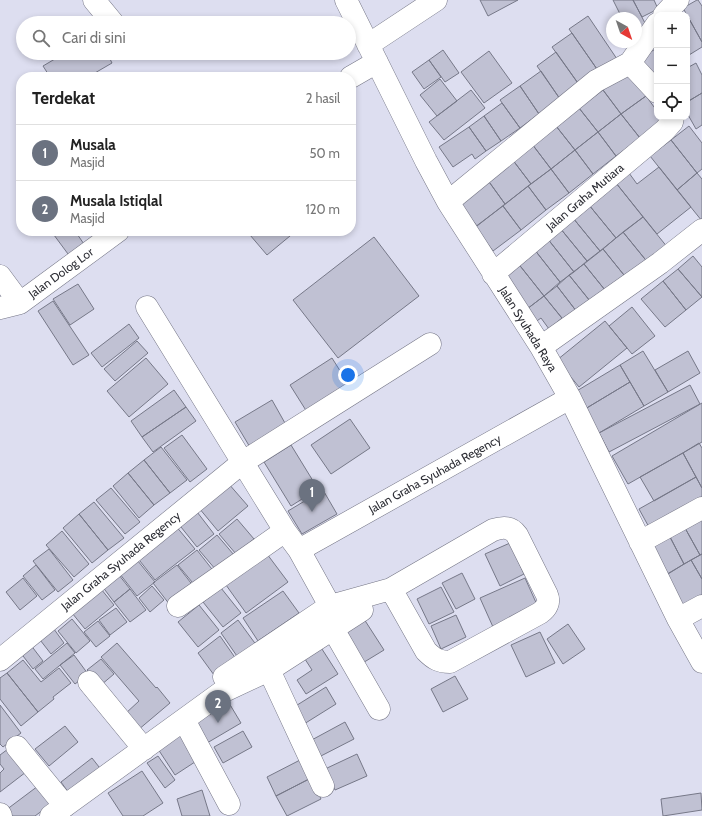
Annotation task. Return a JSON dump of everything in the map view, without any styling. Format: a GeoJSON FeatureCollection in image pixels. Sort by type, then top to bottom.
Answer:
{"type":"FeatureCollection","features":[{"type":"Feature","properties":{"kind":"street"},"geometry":{"type":"LineString","coordinates":[[94,0],[107,16]]}},
{"type":"Feature","properties":{"kind":"street","name":"Jalan Syuhada Raya"},"geometry":{"type":"LineString","coordinates":[[346,0],[354,16]]}},
{"type":"Feature","properties":{"kind":"street"},"geometry":{"type":"LineString","coordinates":[[356,72],[372,54],[436,0]]}},
{"type":"Feature","properties":{"kind":"street"},"geometry":{"type":"LineString","coordinates":[[667,12],[678,0]]}},
{"type":"Feature","properties":{"kind":"street","name":"Jalan Syuhada Raya"},"geometry":{"type":"LineString","coordinates":[[356,21],[448,202],[541,348],[570,398],[678,619],[702,662]]}},
{"type":"Feature","properties":{"kind":"street"},"geometry":{"type":"LineString","coordinates":[[448,202],[596,81],[630,63],[654,28]]}},
{"type":"Feature","properties":{"kind":"street"},"geometry":{"type":"LineString","coordinates":[[630,63],[654,89]]}},
{"type":"Feature","properties":{"kind":"street","name":"Jalan Graha Mutiara"},"geometry":{"type":"LineString","coordinates":[[493,274],[665,130],[672,120]]}},
{"type":"Feature","properties":{"kind":"street"},"geometry":{"type":"LineString","coordinates":[[541,348],[660,263],[702,230]]}},
{"type":"Feature","properties":{"kind":"street","name":"Jalan Dolog Lor"},"geometry":{"type":"LineString","coordinates":[[10,305],[111,236]]}},
{"type":"Feature","properties":{"kind":"street"},"geometry":{"type":"LineString","coordinates":[[0,276],[10,305]]}},
{"type":"Feature","properties":{"kind":"street"},"geometry":{"type":"LineString","coordinates":[[147,307],[285,531],[299,550],[330,606]]}},
{"type":"Feature","properties":{"kind":"street","name":"Jalan Graha Syuhada Regency"},"geometry":{"type":"LineString","coordinates":[[0,660],[243,462],[430,344]]}},
{"type":"Feature","properties":{"kind":"street","name":"Jalan Graha Syuhada Regency"},"geometry":{"type":"LineString","coordinates":[[299,550],[570,398]]}},
{"type":"Feature","properties":{"kind":"street"},"geometry":{"type":"LineString","coordinates":[[640,542],[702,508]]}},
{"type":"Feature","properties":{"kind":"street"},"geometry":{"type":"LineString","coordinates":[[224,677],[330,606],[391,589],[493,530],[504,528],[510,529],[517,535],[548,598],[548,602],[545,610],[540,613],[450,662],[441,662],[432,658],[426,651],[391,589]]}},
{"type":"Feature","properties":{"kind":"street"},"geometry":{"type":"LineString","coordinates":[[178,606],[285,531]]}},
{"type":"Feature","properties":{"kind":"street"},"geometry":{"type":"LineString","coordinates":[[678,619],[702,606]]}},
{"type":"Feature","properties":{"kind":"street"},"geometry":{"type":"LineString","coordinates":[[17,747],[58,811],[222,692],[269,670],[362,610]]}},
{"type":"Feature","properties":{"kind":"street"},"geometry":{"type":"LineString","coordinates":[[333,629],[379,709]]}},
{"type":"Feature","properties":{"kind":"street"},"geometry":{"type":"LineString","coordinates":[[269,670],[323,786]]}},
{"type":"Feature","properties":{"kind":"street"},"geometry":{"type":"LineString","coordinates":[[89,682],[144,749]]}},
{"type":"Feature","properties":{"kind":"street"},"geometry":{"type":"LineString","coordinates":[[184,720],[229,804]]}},
{"type":"Feature","properties":{"kind":"building"},"geometry":{"type":"Polygon","coordinates":[[[480,0],[518,0],[488,16],[480,0]]]}},
{"type":"Feature","properties":{"kind":"building"},"geometry":{"type":"Polygon","coordinates":[[[613,0],[633,0],[639,12],[619,12],[613,0]]]}},
{"type":"Feature","properties":{"kind":"building"},"geometry":{"type":"Polygon","coordinates":[[[633,0],[654,0],[658,9],[642,17],[642,12],[639,12],[633,0]]]}},
{"type":"Feature","properties":{"kind":"building"},"geometry":{"type":"Polygon","coordinates":[[[697,0],[702,6],[702,42],[690,21],[690,12],[685,12],[683,8],[697,0]]]}},
{"type":"Feature","properties":{"kind":"building"},"geometry":{"type":"Polygon","coordinates":[[[588,16],[606,43],[606,48],[610,48],[617,59],[599,72],[569,29],[588,16]]]}},
{"type":"Feature","properties":{"kind":"building"},"geometry":{"type":"Polygon","coordinates":[[[642,17],[646,25],[642,27],[642,17]]]}},
{"type":"Feature","properties":{"kind":"building"},"geometry":{"type":"Polygon","coordinates":[[[690,20],[702,42],[702,47],[690,54],[690,20]]]}},
{"type":"Feature","properties":{"kind":"building"},"geometry":{"type":"Polygon","coordinates":[[[572,33],[599,72],[580,86],[552,47],[572,33]]]}},
{"type":"Feature","properties":{"kind":"building"},"geometry":{"type":"Polygon","coordinates":[[[443,50],[459,73],[445,82],[429,60],[443,50]]]}},
{"type":"Feature","properties":{"kind":"building"},"geometry":{"type":"Polygon","coordinates":[[[654,50],[654,79],[639,59],[654,50]]]}},
{"type":"Feature","properties":{"kind":"building"},"geometry":{"type":"Polygon","coordinates":[[[489,51],[512,83],[484,103],[461,72],[489,51]]]}},
{"type":"Feature","properties":{"kind":"building"},"geometry":{"type":"Polygon","coordinates":[[[556,52],[580,86],[560,99],[537,66],[556,52]]]}},
{"type":"Feature","properties":{"kind":"building"},"geometry":{"type":"Polygon","coordinates":[[[53,60],[110,60],[112,63],[97,72],[47,72],[43,66],[53,60]]]}},
{"type":"Feature","properties":{"kind":"building"},"geometry":{"type":"Polygon","coordinates":[[[429,60],[441,77],[424,89],[412,72],[429,60]]]}},
{"type":"Feature","properties":{"kind":"building"},"geometry":{"type":"Polygon","coordinates":[[[696,63],[702,75],[702,93],[690,100],[690,84],[690,66],[696,63]]]}},
{"type":"Feature","properties":{"kind":"building"},"geometry":{"type":"Polygon","coordinates":[[[541,71],[560,99],[539,114],[520,86],[541,71]]]}},
{"type":"Feature","properties":{"kind":"building"},"geometry":{"type":"Polygon","coordinates":[[[627,71],[646,96],[621,114],[603,90],[627,71]]]}},
{"type":"Feature","properties":{"kind":"building"},"geometry":{"type":"Polygon","coordinates":[[[440,79],[457,101],[437,116],[420,95],[440,79]]]}},
{"type":"Feature","properties":{"kind":"building"},"geometry":{"type":"Polygon","coordinates":[[[520,86],[539,114],[520,128],[500,100],[520,86]]]}},
{"type":"Feature","properties":{"kind":"building"},"geometry":{"type":"Polygon","coordinates":[[[471,90],[485,108],[444,140],[429,122],[471,90]]]}},
{"type":"Feature","properties":{"kind":"building"},"geometry":{"type":"Polygon","coordinates":[[[603,90],[621,114],[598,132],[579,108],[603,90]]]}},
{"type":"Feature","properties":{"kind":"building"},"geometry":{"type":"Polygon","coordinates":[[[702,93],[702,125],[696,129],[690,118],[690,100],[702,93]]]}},
{"type":"Feature","properties":{"kind":"building"},"geometry":{"type":"Polygon","coordinates":[[[646,96],[654,107],[654,120],[664,120],[640,138],[621,114],[646,96]]]}},
{"type":"Feature","properties":{"kind":"building"},"geometry":{"type":"Polygon","coordinates":[[[502,103],[520,128],[501,141],[484,116],[502,103]]]}},
{"type":"Feature","properties":{"kind":"building"},"geometry":{"type":"Polygon","coordinates":[[[579,108],[598,132],[575,150],[556,126],[579,108]]]}},
{"type":"Feature","properties":{"kind":"building"},"geometry":{"type":"Polygon","coordinates":[[[621,114],[640,138],[616,156],[598,132],[621,114]]]}},
{"type":"Feature","properties":{"kind":"building"},"geometry":{"type":"Polygon","coordinates":[[[484,116],[501,141],[486,151],[469,127],[484,116]]]}},
{"type":"Feature","properties":{"kind":"building"},"geometry":{"type":"Polygon","coordinates":[[[556,126],[575,150],[551,169],[532,144],[556,126]]]}},
{"type":"Feature","properties":{"kind":"building"},"geometry":{"type":"Polygon","coordinates":[[[689,126],[702,143],[702,169],[697,173],[671,140],[689,126]]]}},
{"type":"Feature","properties":{"kind":"building"},"geometry":{"type":"Polygon","coordinates":[[[469,127],[486,151],[475,159],[472,154],[453,167],[439,147],[469,127]]]}},
{"type":"Feature","properties":{"kind":"building"},"geometry":{"type":"Polygon","coordinates":[[[598,132],[616,156],[593,174],[575,150],[598,132]]]}},
{"type":"Feature","properties":{"kind":"building"},"geometry":{"type":"Polygon","coordinates":[[[671,140],[697,173],[677,190],[650,156],[671,140]]]}},
{"type":"Feature","properties":{"kind":"building"},"geometry":{"type":"Polygon","coordinates":[[[532,144],[551,169],[531,184],[512,159],[532,144]]]}},
{"type":"Feature","properties":{"kind":"building"},"geometry":{"type":"Polygon","coordinates":[[[575,150],[593,174],[569,193],[551,169],[575,150]]]}},
{"type":"Feature","properties":{"kind":"building"},"geometry":{"type":"Polygon","coordinates":[[[512,159],[531,184],[505,204],[487,179],[512,159]]]}},
{"type":"Feature","properties":{"kind":"building"},"geometry":{"type":"Polygon","coordinates":[[[659,167],[691,207],[657,234],[616,183],[629,173],[637,184],[659,167]]]}},
{"type":"Feature","properties":{"kind":"building"},"geometry":{"type":"Polygon","coordinates":[[[551,169],[569,193],[546,210],[528,186],[551,169]]]}},
{"type":"Feature","properties":{"kind":"building"},"geometry":{"type":"Polygon","coordinates":[[[697,173],[702,179],[702,221],[677,190],[697,173]]]}},
{"type":"Feature","properties":{"kind":"building"},"geometry":{"type":"Polygon","coordinates":[[[487,179],[505,204],[477,226],[457,201],[487,179]]]}},
{"type":"Feature","properties":{"kind":"building"},"geometry":{"type":"Polygon","coordinates":[[[616,183],[643,217],[616,238],[589,205],[616,183]]]}},
{"type":"Feature","properties":{"kind":"building"},"geometry":{"type":"Polygon","coordinates":[[[528,186],[546,210],[521,230],[503,206],[528,186]]]}},
{"type":"Feature","properties":{"kind":"building"},"geometry":{"type":"Polygon","coordinates":[[[589,205],[616,238],[600,251],[573,218],[589,205]]]}},
{"type":"Feature","properties":{"kind":"building"},"geometry":{"type":"Polygon","coordinates":[[[503,206],[521,230],[493,251],[475,227],[503,206]]]}},
{"type":"Feature","properties":{"kind":"building"},"geometry":{"type":"Polygon","coordinates":[[[643,217],[668,248],[649,264],[623,232],[643,217]]]}},
{"type":"Feature","properties":{"kind":"building"},"geometry":{"type":"Polygon","coordinates":[[[573,218],[600,251],[587,261],[560,228],[573,218]]]}},
{"type":"Feature","properties":{"kind":"building"},"geometry":{"type":"Polygon","coordinates":[[[560,228],[587,261],[574,272],[547,238],[560,228]]]}},
{"type":"Feature","properties":{"kind":"building"},"geometry":{"type":"Polygon","coordinates":[[[623,232],[649,264],[628,280],[603,249],[623,232]]]}},
{"type":"Feature","properties":{"kind":"building"},"geometry":{"type":"Polygon","coordinates":[[[55,236],[78,236],[86,247],[71,258],[55,236]]]}},
{"type":"Feature","properties":{"kind":"building"},"geometry":{"type":"Polygon","coordinates":[[[251,236],[290,236],[267,255],[251,236]]]}},
{"type":"Feature","properties":{"kind":"building"},"geometry":{"type":"Polygon","coordinates":[[[374,237],[419,296],[338,358],[293,300],[374,237]]]}},
{"type":"Feature","properties":{"kind":"building"},"geometry":{"type":"Polygon","coordinates":[[[547,238],[574,272],[560,282],[534,249],[547,238]]]}},
{"type":"Feature","properties":{"kind":"building"},"geometry":{"type":"Polygon","coordinates":[[[534,249],[560,282],[544,296],[517,262],[534,249]]]}},
{"type":"Feature","properties":{"kind":"building"},"geometry":{"type":"Polygon","coordinates":[[[603,249],[628,280],[609,295],[584,264],[603,249]]]}},
{"type":"Feature","properties":{"kind":"building"},"geometry":{"type":"Polygon","coordinates":[[[693,256],[702,267],[702,297],[678,269],[693,256]]]}},
{"type":"Feature","properties":{"kind":"building"},"geometry":{"type":"Polygon","coordinates":[[[517,262],[544,296],[527,309],[500,276],[517,262]]]}},
{"type":"Feature","properties":{"kind":"building"},"geometry":{"type":"Polygon","coordinates":[[[584,264],[605,290],[590,301],[569,275],[584,264]]]}},
{"type":"Feature","properties":{"kind":"building"},"geometry":{"type":"Polygon","coordinates":[[[678,269],[702,297],[686,310],[663,281],[678,269]]]}},
{"type":"Feature","properties":{"kind":"building"},"geometry":{"type":"Polygon","coordinates":[[[569,275],[590,301],[577,312],[557,286],[569,275]]]}},
{"type":"Feature","properties":{"kind":"building"},"geometry":{"type":"Polygon","coordinates":[[[663,281],[686,310],[665,327],[641,299],[663,281]]]}},
{"type":"Feature","properties":{"kind":"building"},"geometry":{"type":"Polygon","coordinates":[[[78,284],[94,309],[70,325],[53,299],[78,284]]]}},
{"type":"Feature","properties":{"kind":"building"},"geometry":{"type":"Polygon","coordinates":[[[557,286],[577,312],[565,322],[544,296],[557,286]]]}},
{"type":"Feature","properties":{"kind":"building"},"geometry":{"type":"Polygon","coordinates":[[[544,296],[562,318],[549,329],[541,318],[534,323],[527,309],[544,296]]]}},
{"type":"Feature","properties":{"kind":"building"},"geometry":{"type":"Polygon","coordinates":[[[53,301],[89,355],[73,365],[38,311],[53,301]]]}},
{"type":"Feature","properties":{"kind":"building"},"geometry":{"type":"Polygon","coordinates":[[[632,307],[655,336],[632,354],[609,326],[632,307]]]}},
{"type":"Feature","properties":{"kind":"building"},"geometry":{"type":"Polygon","coordinates":[[[605,321],[627,348],[579,387],[557,360],[605,321]]]}},
{"type":"Feature","properties":{"kind":"building"},"geometry":{"type":"Polygon","coordinates":[[[129,324],[139,338],[102,367],[91,353],[129,324]]]}},
{"type":"Feature","properties":{"kind":"building"},"geometry":{"type":"Polygon","coordinates":[[[137,341],[148,353],[115,381],[104,369],[137,341]]]}},
{"type":"Feature","properties":{"kind":"building"},"geometry":{"type":"Polygon","coordinates":[[[643,351],[668,392],[644,406],[620,365],[643,351]]]}},
{"type":"Feature","properties":{"kind":"building"},"geometry":{"type":"Polygon","coordinates":[[[688,351],[700,373],[668,392],[655,370],[688,351]]]}},
{"type":"Feature","properties":{"kind":"building"},"geometry":{"type":"Polygon","coordinates":[[[146,358],[168,384],[129,417],[107,391],[146,358]]]}},
{"type":"Feature","properties":{"kind":"building"},"geometry":{"type":"Polygon","coordinates":[[[332,358],[349,385],[307,412],[290,385],[332,358]]]}},
{"type":"Feature","properties":{"kind":"building"},"geometry":{"type":"Polygon","coordinates":[[[620,365],[630,382],[585,409],[575,392],[620,365]]]}},
{"type":"Feature","properties":{"kind":"building"},"geometry":{"type":"Polygon","coordinates":[[[630,382],[644,406],[599,433],[585,409],[630,382]]]}},
{"type":"Feature","properties":{"kind":"building"},"geometry":{"type":"Polygon","coordinates":[[[690,385],[700,404],[609,452],[599,433],[690,385]]]}},
{"type":"Feature","properties":{"kind":"building"},"geometry":{"type":"Polygon","coordinates":[[[174,390],[186,407],[142,437],[131,421],[174,390]]]}},
{"type":"Feature","properties":{"kind":"building"},"geometry":{"type":"Polygon","coordinates":[[[272,400],[290,432],[254,454],[235,422],[272,400]]]}},
{"type":"Feature","properties":{"kind":"building"},"geometry":{"type":"Polygon","coordinates":[[[702,403],[702,442],[628,484],[612,456],[702,403]]]}},
{"type":"Feature","properties":{"kind":"building"},"geometry":{"type":"Polygon","coordinates":[[[186,407],[196,421],[153,452],[142,437],[186,407]]]}},
{"type":"Feature","properties":{"kind":"building"},"geometry":{"type":"Polygon","coordinates":[[[350,419],[370,448],[331,474],[311,445],[350,419]]]}},
{"type":"Feature","properties":{"kind":"building"},"geometry":{"type":"Polygon","coordinates":[[[182,435],[207,469],[190,482],[164,448],[182,435]]]}},
{"type":"Feature","properties":{"kind":"building"},"geometry":{"type":"Polygon","coordinates":[[[699,443],[702,448],[702,488],[683,453],[699,443]]]}},
{"type":"Feature","properties":{"kind":"building"},"geometry":{"type":"Polygon","coordinates":[[[291,445],[318,489],[291,506],[264,462],[291,445]]]}},
{"type":"Feature","properties":{"kind":"building"},"geometry":{"type":"Polygon","coordinates":[[[161,447],[187,480],[170,493],[144,460],[161,447]]]}},
{"type":"Feature","properties":{"kind":"building"},"geometry":{"type":"Polygon","coordinates":[[[683,453],[696,477],[654,501],[640,477],[683,453]]]}},
{"type":"Feature","properties":{"kind":"building"},"geometry":{"type":"Polygon","coordinates":[[[144,460],[170,493],[154,505],[128,473],[144,460]]]}},
{"type":"Feature","properties":{"kind":"building"},"geometry":{"type":"Polygon","coordinates":[[[128,473],[154,505],[139,518],[113,486],[128,473]]]}},
{"type":"Feature","properties":{"kind":"building"},"geometry":{"type":"Polygon","coordinates":[[[696,477],[702,488],[702,500],[650,529],[639,509],[696,477]]]}},
{"type":"Feature","properties":{"kind":"building"},"geometry":{"type":"Polygon","coordinates":[[[228,483],[248,506],[218,531],[199,508],[228,483]]]}},
{"type":"Feature","properties":{"kind":"building"},"geometry":{"type":"Polygon","coordinates":[[[111,488],[140,522],[125,534],[96,500],[111,488]]]}},
{"type":"Feature","properties":{"kind":"building"},"geometry":{"type":"Polygon","coordinates":[[[323,490],[337,514],[302,534],[288,511],[323,490]]]}},
{"type":"Feature","properties":{"kind":"building"},"geometry":{"type":"Polygon","coordinates":[[[94,502],[124,538],[108,550],[79,514],[94,502]]]}},
{"type":"Feature","properties":{"kind":"building"},"geometry":{"type":"Polygon","coordinates":[[[194,508],[214,534],[197,547],[177,522],[194,508]]]}},
{"type":"Feature","properties":{"kind":"building"},"geometry":{"type":"Polygon","coordinates":[[[79,514],[108,550],[92,563],[63,528],[79,514]]]}},
{"type":"Feature","properties":{"kind":"building"},"geometry":{"type":"Polygon","coordinates":[[[237,519],[254,539],[236,554],[219,534],[237,519]]]}},
{"type":"Feature","properties":{"kind":"building"},"geometry":{"type":"Polygon","coordinates":[[[702,519],[702,554],[700,555],[685,528],[702,519]]]}},
{"type":"Feature","properties":{"kind":"building"},"geometry":{"type":"Polygon","coordinates":[[[175,525],[195,549],[155,580],[136,556],[175,525]]]}},
{"type":"Feature","properties":{"kind":"building"},"geometry":{"type":"Polygon","coordinates":[[[685,528],[700,555],[684,564],[670,537],[685,528]]]}},
{"type":"Feature","properties":{"kind":"building"},"geometry":{"type":"Polygon","coordinates":[[[62,531],[89,564],[74,577],[46,545],[62,531]]]}},
{"type":"Feature","properties":{"kind":"building"},"geometry":{"type":"Polygon","coordinates":[[[217,535],[234,555],[216,570],[199,550],[217,535]]]}},
{"type":"Feature","properties":{"kind":"building"},"geometry":{"type":"Polygon","coordinates":[[[670,537],[684,564],[668,574],[653,547],[670,537]]]}},
{"type":"Feature","properties":{"kind":"building"},"geometry":{"type":"Polygon","coordinates":[[[510,543],[524,574],[500,586],[485,554],[510,543]]]}},
{"type":"Feature","properties":{"kind":"building"},"geometry":{"type":"Polygon","coordinates":[[[49,549],[73,580],[58,592],[33,561],[49,549]]]}},
{"type":"Feature","properties":{"kind":"building"},"geometry":{"type":"Polygon","coordinates":[[[197,550],[215,573],[197,588],[178,565],[197,550]]]}},
{"type":"Feature","properties":{"kind":"building"},"geometry":{"type":"Polygon","coordinates":[[[267,554],[288,582],[246,613],[226,585],[267,554]]]}},
{"type":"Feature","properties":{"kind":"building"},"geometry":{"type":"Polygon","coordinates":[[[702,554],[702,579],[691,560],[702,554]]]}},
{"type":"Feature","properties":{"kind":"building"},"geometry":{"type":"Polygon","coordinates":[[[133,555],[155,582],[137,596],[116,569],[133,555]]]}},
{"type":"Feature","properties":{"kind":"building"},"geometry":{"type":"Polygon","coordinates":[[[691,560],[702,579],[702,596],[680,609],[662,577],[691,560]]]}},
{"type":"Feature","properties":{"kind":"building"},"geometry":{"type":"Polygon","coordinates":[[[36,565],[55,590],[42,600],[23,576],[36,565]]]}},
{"type":"Feature","properties":{"kind":"building"},"geometry":{"type":"Polygon","coordinates":[[[177,565],[194,587],[170,605],[153,583],[177,565]]]}},
{"type":"Feature","properties":{"kind":"building"},"geometry":{"type":"Polygon","coordinates":[[[115,570],[130,589],[114,602],[99,582],[115,570]]]}},
{"type":"Feature","properties":{"kind":"building"},"geometry":{"type":"Polygon","coordinates":[[[462,573],[475,599],[456,609],[442,583],[462,573]]]}},
{"type":"Feature","properties":{"kind":"building"},"geometry":{"type":"Polygon","coordinates":[[[23,578],[37,596],[20,610],[6,592],[23,578]]]}},
{"type":"Feature","properties":{"kind":"building"},"geometry":{"type":"Polygon","coordinates":[[[525,578],[538,607],[493,627],[480,598],[525,578]]]}},
{"type":"Feature","properties":{"kind":"building"},"geometry":{"type":"Polygon","coordinates":[[[97,584],[114,605],[85,629],[68,608],[97,584]]]}},
{"type":"Feature","properties":{"kind":"building"},"geometry":{"type":"Polygon","coordinates":[[[152,586],[164,600],[150,612],[139,598],[152,586]]]}},
{"type":"Feature","properties":{"kind":"building"},"geometry":{"type":"Polygon","coordinates":[[[441,587],[454,612],[429,624],[417,599],[441,587]]]}},
{"type":"Feature","properties":{"kind":"building"},"geometry":{"type":"Polygon","coordinates":[[[221,588],[241,613],[223,627],[203,602],[221,588]]]}},
{"type":"Feature","properties":{"kind":"building"},"geometry":{"type":"Polygon","coordinates":[[[130,589],[146,610],[130,622],[114,602],[130,589]]]}},
{"type":"Feature","properties":{"kind":"building"},"geometry":{"type":"Polygon","coordinates":[[[283,591],[299,613],[258,641],[243,618],[283,591]]]}},
{"type":"Feature","properties":{"kind":"building"},"geometry":{"type":"Polygon","coordinates":[[[199,605],[219,630],[198,647],[178,622],[199,605]]]}},
{"type":"Feature","properties":{"kind":"building"},"geometry":{"type":"Polygon","coordinates":[[[116,608],[127,622],[110,635],[99,620],[116,608]]]}},
{"type":"Feature","properties":{"kind":"building"},"geometry":{"type":"Polygon","coordinates":[[[456,615],[466,637],[441,649],[431,626],[456,615]]]}},
{"type":"Feature","properties":{"kind":"building"},"geometry":{"type":"Polygon","coordinates":[[[72,619],[90,641],[76,653],[58,631],[72,619]]]}},
{"type":"Feature","properties":{"kind":"building"},"geometry":{"type":"Polygon","coordinates":[[[364,619],[384,650],[361,664],[342,633],[364,619]]]}},
{"type":"Feature","properties":{"kind":"building"},"geometry":{"type":"Polygon","coordinates":[[[238,620],[257,646],[239,659],[221,633],[238,620]]]}},
{"type":"Feature","properties":{"kind":"building"},"geometry":{"type":"Polygon","coordinates":[[[98,621],[110,636],[96,647],[84,632],[98,621]]]}},
{"type":"Feature","properties":{"kind":"building"},"geometry":{"type":"Polygon","coordinates":[[[568,624],[585,649],[563,664],[547,639],[568,624]]]}},
{"type":"Feature","properties":{"kind":"building"},"geometry":{"type":"Polygon","coordinates":[[[51,625],[64,643],[51,654],[37,636],[51,625]]]}},
{"type":"Feature","properties":{"kind":"building"},"geometry":{"type":"Polygon","coordinates":[[[540,632],[555,663],[526,677],[511,645],[540,632]]]}},
{"type":"Feature","properties":{"kind":"building"},"geometry":{"type":"Polygon","coordinates":[[[220,636],[236,659],[214,675],[198,653],[220,636]]]}},
{"type":"Feature","properties":{"kind":"building"},"geometry":{"type":"Polygon","coordinates":[[[67,643],[75,653],[43,679],[35,669],[67,643]]]}},
{"type":"Feature","properties":{"kind":"building"},"geometry":{"type":"Polygon","coordinates":[[[117,643],[170,703],[138,730],[125,714],[139,701],[101,657],[117,643]]]}},
{"type":"Feature","properties":{"kind":"building"},"geometry":{"type":"Polygon","coordinates":[[[30,644],[43,661],[33,669],[20,652],[30,644]]]}},
{"type":"Feature","properties":{"kind":"building"},"geometry":{"type":"Polygon","coordinates":[[[320,646],[338,674],[306,694],[297,680],[312,670],[303,656],[320,646]]]}},
{"type":"Feature","properties":{"kind":"building"},"geometry":{"type":"Polygon","coordinates":[[[74,655],[88,674],[75,684],[60,665],[74,655]]]}},
{"type":"Feature","properties":{"kind":"building"},"geometry":{"type":"Polygon","coordinates":[[[101,659],[114,674],[101,685],[87,670],[101,659]]]}},
{"type":"Feature","properties":{"kind":"building"},"geometry":{"type":"Polygon","coordinates":[[[23,660],[41,682],[59,668],[71,683],[53,697],[54,699],[38,712],[7,673],[23,660]]]}},
{"type":"Feature","properties":{"kind":"building"},"geometry":{"type":"Polygon","coordinates":[[[7,673],[38,712],[21,726],[0,699],[0,678],[7,673]]]}},
{"type":"Feature","properties":{"kind":"building"},"geometry":{"type":"Polygon","coordinates":[[[455,676],[468,699],[443,712],[431,689],[455,676]]]}},
{"type":"Feature","properties":{"kind":"building"},"geometry":{"type":"Polygon","coordinates":[[[326,687],[336,704],[304,724],[294,707],[326,687]]]}},
{"type":"Feature","properties":{"kind":"building"},"geometry":{"type":"Polygon","coordinates":[[[229,703],[241,723],[207,743],[195,723],[229,703]]]}},
{"type":"Feature","properties":{"kind":"building"},"geometry":{"type":"Polygon","coordinates":[[[0,705],[21,733],[3,747],[0,744],[0,705]]]}},
{"type":"Feature","properties":{"kind":"building"},"geometry":{"type":"Polygon","coordinates":[[[345,722],[354,739],[317,758],[308,742],[345,722]]]}},
{"type":"Feature","properties":{"kind":"building"},"geometry":{"type":"Polygon","coordinates":[[[65,726],[78,742],[49,766],[35,749],[65,726]]]}},
{"type":"Feature","properties":{"kind":"building"},"geometry":{"type":"Polygon","coordinates":[[[243,731],[252,747],[223,763],[214,747],[243,731]]]}},
{"type":"Feature","properties":{"kind":"building"},"geometry":{"type":"Polygon","coordinates":[[[181,734],[198,760],[175,775],[158,749],[181,734]]]}},
{"type":"Feature","properties":{"kind":"building"},"geometry":{"type":"Polygon","coordinates":[[[8,749],[26,772],[0,792],[0,773],[4,769],[0,764],[0,755],[8,749]]]}},
{"type":"Feature","properties":{"kind":"building"},"geometry":{"type":"Polygon","coordinates":[[[357,754],[367,776],[335,790],[325,769],[357,754]]]}},
{"type":"Feature","properties":{"kind":"building"},"geometry":{"type":"Polygon","coordinates":[[[158,756],[175,780],[165,788],[147,763],[158,756]]]}},
{"type":"Feature","properties":{"kind":"building"},"geometry":{"type":"Polygon","coordinates":[[[92,758],[103,772],[71,796],[61,782],[92,758]]]}},
{"type":"Feature","properties":{"kind":"building"},"geometry":{"type":"Polygon","coordinates":[[[302,759],[311,778],[276,796],[267,777],[302,759]]]}},
{"type":"Feature","properties":{"kind":"building"},"geometry":{"type":"Polygon","coordinates":[[[142,771],[163,803],[143,816],[123,816],[108,793],[142,771]]]}},
{"type":"Feature","properties":{"kind":"building"},"geometry":{"type":"Polygon","coordinates":[[[311,778],[321,799],[287,816],[276,796],[311,778]]]}},
{"type":"Feature","properties":{"kind":"building"},"geometry":{"type":"Polygon","coordinates":[[[42,783],[55,801],[35,816],[10,816],[6,810],[42,783]]]}},
{"type":"Feature","properties":{"kind":"building"},"geometry":{"type":"Polygon","coordinates":[[[202,790],[210,816],[182,816],[177,799],[202,790]]]}},
{"type":"Feature","properties":{"kind":"building"},"geometry":{"type":"Polygon","coordinates":[[[701,793],[702,810],[663,816],[661,799],[701,793]]]}},
{"type":"Feature","properties":{"kind":"place","name":"Musala"},"geometry":{"type":"Point","coordinates":[312,512]}},
{"type":"Feature","properties":{"kind":"place","name":"Musala Istiqlal"},"geometry":{"type":"Point","coordinates":[218,723]}}]}
